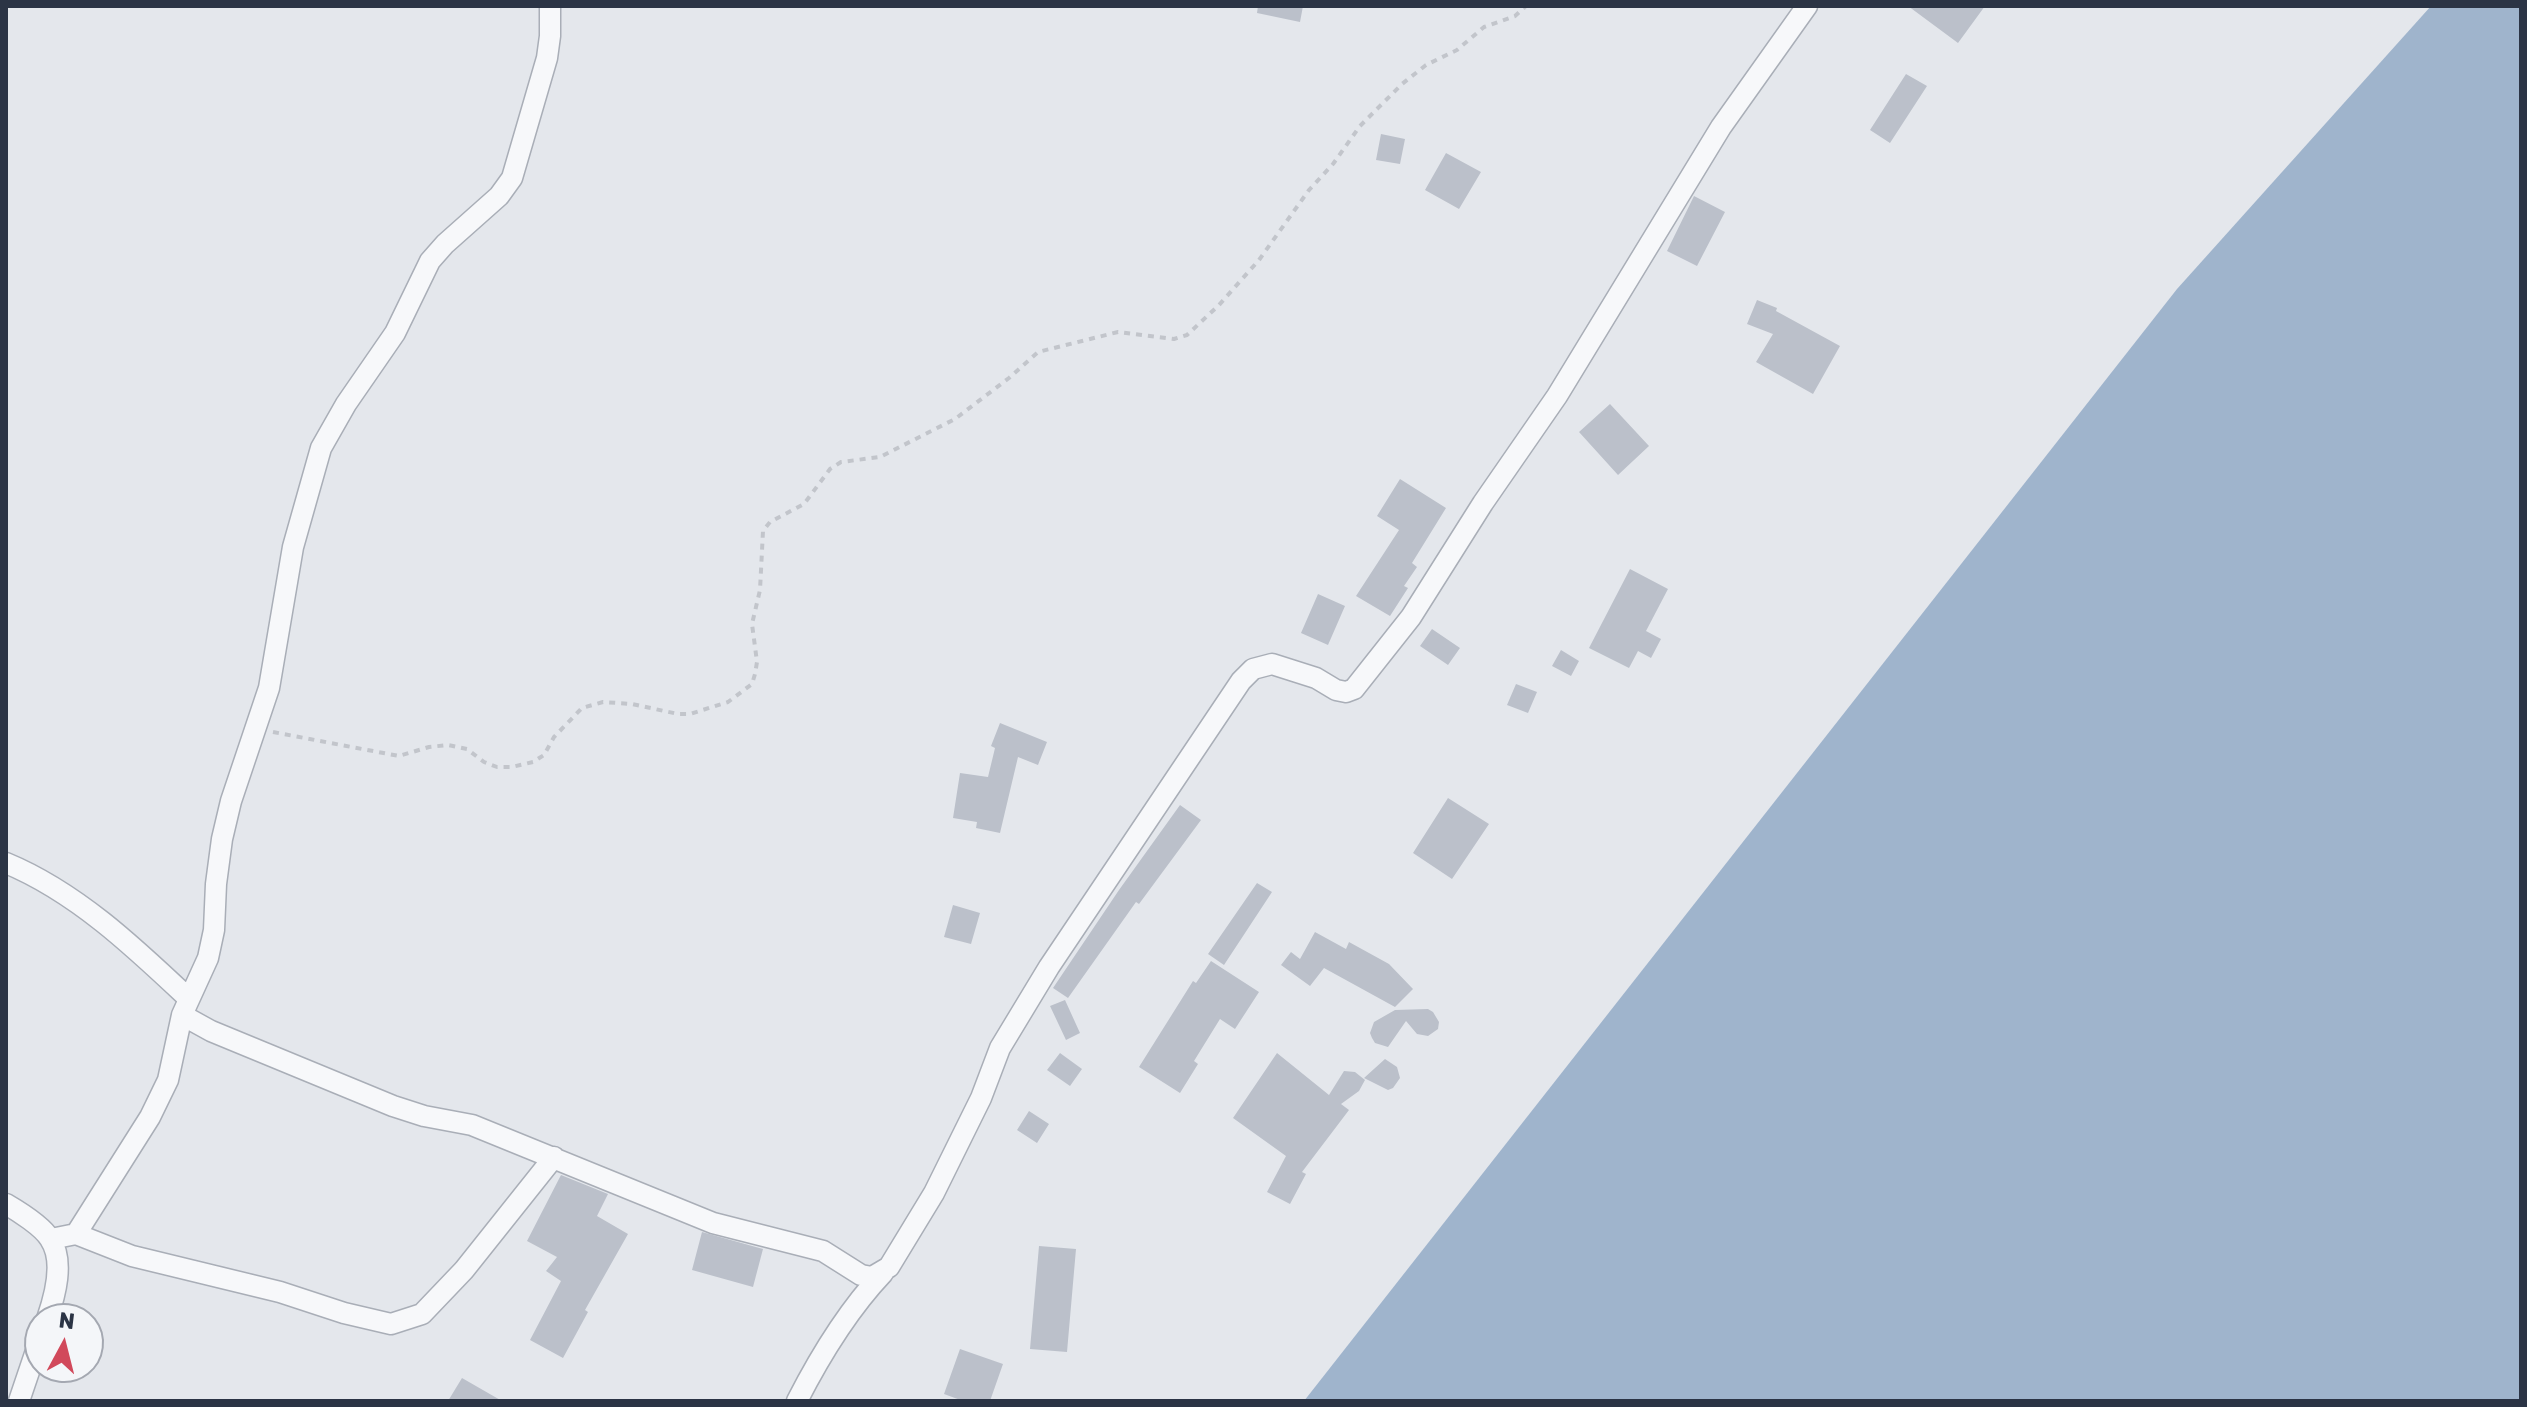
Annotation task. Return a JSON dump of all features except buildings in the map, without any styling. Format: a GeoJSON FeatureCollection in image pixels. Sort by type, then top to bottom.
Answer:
{"type":"FeatureCollection","features":[{"type":"Feature","properties":{"kind":"street"},"geometry":{"type":"LineString","coordinates":[[76,1234],[150,1117],[168,1080],[185,1007],[208,958],[214,930],[222,839],[272,673],[293,547],[321,448],[346,404],[395,333],[430,261],[499,196],[512,178],[547,58],[550,6]]}},
{"type":"Feature","properties":{"kind":"street"},"geometry":{"type":"LineString","coordinates":[[797,1401],[817,1363],[868,1288],[889,1267],[934,1193],[981,1098],[1000,1048],[1226,701],[1253,669],[1272,664],[1316,678],[1336,690],[1346,692],[1354,689],[1411,617],[1483,503],[1557,396],[1721,127],[1807,6]]}},
{"type":"Feature","properties":{"kind":"street"},"geometry":{"type":"LineString","coordinates":[[6,863],[33,875],[74,902],[141,954],[185,1007],[211,1031],[393,1106],[424,1116],[472,1125],[713,1223],[823,1251],[861,1275],[872,1277],[883,1273]]}},
{"type":"Feature","properties":{"kind":"street"},"geometry":{"type":"LineString","coordinates":[[51,1239],[76,1234],[132,1256],[280,1292],[344,1313],[391,1324],[422,1314],[464,1270],[554,1157]]}},
{"type":"Feature","properties":{"kind":"street"},"geometry":{"type":"LineString","coordinates":[[6,1204],[51,1239],[57,1280],[51,1303]]}},
{"type":"Feature","properties":{"kind":"path"},"geometry":{"type":"LineString","coordinates":[[255,729],[399,756],[448,745],[467,749],[484,762],[497,767],[512,767],[533,762],[544,755],[554,737],[582,708],[603,702],[632,704],[678,714],[699,712],[728,702],[752,684],[755,674],[757,662],[752,624],[760,590],[763,531],[770,522],[804,504],[830,469],[841,462],[880,457],[955,419],[1038,352],[1118,332],[1174,339],[1187,335],[1259,260],[1360,126],[1402,84],[1426,65],[1457,50],[1484,27],[1515,16],[1526,6]]}},
{"type":"Feature","properties":{"kind":"water"},"geometry":{"type":"Polygon","coordinates":[[[2431,6],[2521,6],[2521,1401],[1304,1401],[2177,289],[2431,6]]]}}]}
